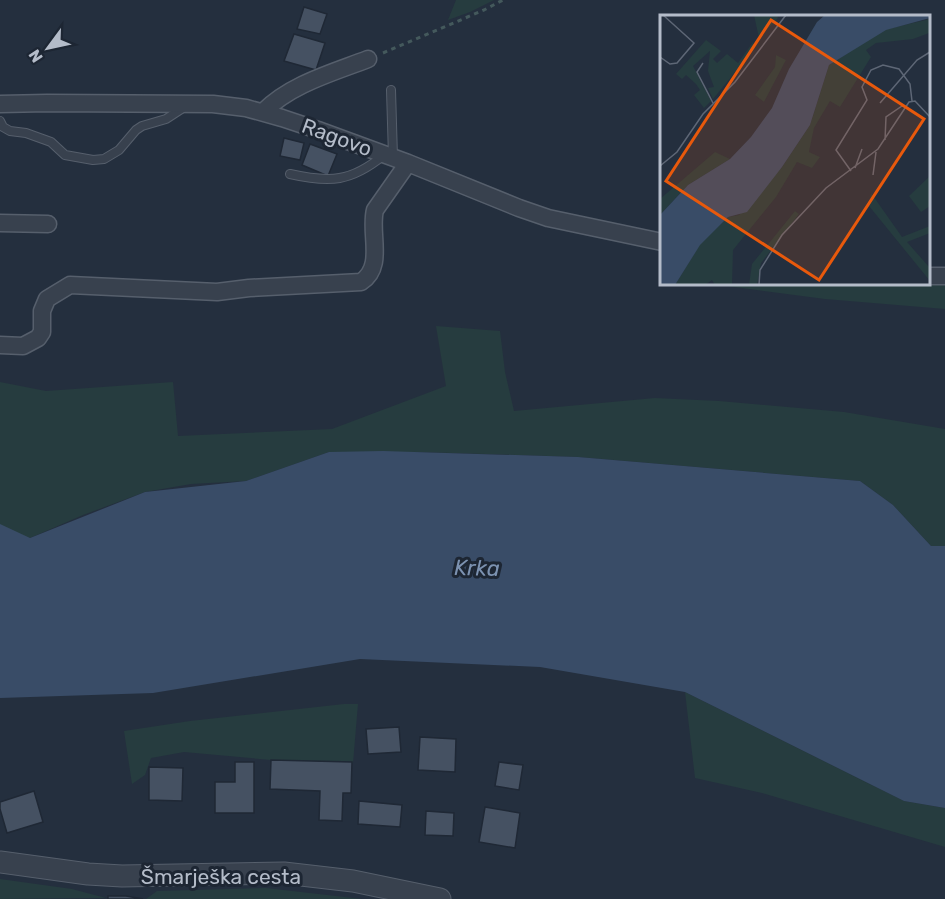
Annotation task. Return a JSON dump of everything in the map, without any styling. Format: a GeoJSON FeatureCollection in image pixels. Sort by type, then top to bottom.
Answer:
{"type":"FeatureCollection","features":[{"type":"Feature","properties":{"kind":"street"},"geometry":{"type":"LineString","coordinates":[[263,112],[273,102],[298,87],[368,59]]}},
{"type":"Feature","properties":{"kind":"street","name":"Ragovo"},"geometry":{"type":"LineString","coordinates":[[0,104],[213,104],[263,112],[395,158],[538,214],[660,242]]}},
{"type":"Feature","properties":{"kind":"street"},"geometry":{"type":"LineString","coordinates":[[0,345],[23,346],[38,338],[42,332],[42,311],[47,299],[70,285],[217,292],[362,282],[369,277],[373,268],[375,210],[395,158]]}},
{"type":"Feature","properties":{"kind":"street"},"geometry":{"type":"LineString","coordinates":[[0,224],[48,224]]}},
{"type":"Feature","properties":{"kind":"street","name":"Šmarješka cesta"},"geometry":{"type":"LineString","coordinates":[[0,862],[111,876],[284,873],[353,881],[440,899]]}},
{"type":"Feature","properties":{"kind":"lane"},"geometry":{"type":"LineString","coordinates":[[290,174],[317,180],[331,180],[350,176],[395,158],[391,90]]}},
{"type":"Feature","properties":{"kind":"lane"},"geometry":{"type":"LineString","coordinates":[[0,121],[3,128],[10,131],[26,133],[51,142],[65,155],[93,160],[104,159],[119,150],[142,126],[166,119],[188,104]]}},
{"type":"Feature","properties":{"kind":"path"},"geometry":{"type":"LineString","coordinates":[[368,59],[503,0]]}},
{"type":"Feature","properties":{"kind":"green space"},"geometry":{"type":"Polygon","coordinates":[[[456,0],[494,0],[448,20],[456,0]]]}},
{"type":"Feature","properties":{"kind":"green space"},"geometry":{"type":"Polygon","coordinates":[[[930,283],[945,283],[945,309],[825,299],[727,286],[930,285],[930,283]]]}},
{"type":"Feature","properties":{"kind":"green space"},"geometry":{"type":"Polygon","coordinates":[[[436,326],[500,331],[505,372],[514,411],[655,398],[844,412],[945,429],[945,547],[931,546],[893,505],[860,481],[578,457],[419,452],[329,452],[246,481],[191,484],[145,492],[30,538],[0,536],[0,382],[46,391],[173,382],[178,436],[332,429],[446,386],[436,326]]]}},
{"type":"Feature","properties":{"kind":"green space"},"geometry":{"type":"Polygon","coordinates":[[[685,692],[904,801],[945,808],[945,847],[762,793],[695,778],[685,692]]]}},
{"type":"Feature","properties":{"kind":"green space"},"geometry":{"type":"Polygon","coordinates":[[[358,704],[353,763],[271,760],[184,752],[151,758],[145,775],[132,784],[124,731],[190,721],[358,704]]]}},
{"type":"Feature","properties":{"kind":"green space"},"geometry":{"type":"Polygon","coordinates":[[[0,879],[72,889],[106,898],[0,899],[0,879]]]}},
{"type":"Feature","properties":{"kind":"green space"},"geometry":{"type":"Polygon","coordinates":[[[266,888],[362,899],[146,899],[157,891],[266,888]]]}},
{"type":"Feature","properties":{"kind":"water","name":"Krka"},"geometry":{"type":"Polygon","coordinates":[[[383,451],[578,457],[860,481],[893,505],[931,546],[945,546],[945,808],[904,801],[685,692],[540,667],[360,659],[153,693],[0,698],[0,524],[30,538],[145,492],[246,481],[329,452],[383,451]]]}},
{"type":"Feature","properties":{"kind":"building"},"geometry":{"type":"Polygon","coordinates":[[[304,7],[327,14],[320,34],[297,29],[304,7]]]}},
{"type":"Feature","properties":{"kind":"building"},"geometry":{"type":"Polygon","coordinates":[[[294,34],[325,43],[316,70],[284,61],[294,34]]]}},
{"type":"Feature","properties":{"kind":"building"},"geometry":{"type":"Polygon","coordinates":[[[284,138],[304,143],[300,160],[280,156],[284,138]]]}},
{"type":"Feature","properties":{"kind":"building"},"geometry":{"type":"Polygon","coordinates":[[[310,144],[337,154],[328,176],[302,165],[310,144]]]}},
{"type":"Feature","properties":{"kind":"building"},"geometry":{"type":"Polygon","coordinates":[[[399,727],[401,752],[368,754],[366,729],[399,727]]]}},
{"type":"Feature","properties":{"kind":"building"},"geometry":{"type":"Polygon","coordinates":[[[420,737],[456,739],[455,772],[418,770],[420,737]]]}},
{"type":"Feature","properties":{"kind":"building"},"geometry":{"type":"Polygon","coordinates":[[[271,760],[352,762],[351,793],[343,793],[342,821],[319,820],[320,791],[270,789],[271,760]]]}},
{"type":"Feature","properties":{"kind":"building"},"geometry":{"type":"Polygon","coordinates":[[[235,762],[254,762],[254,813],[215,813],[215,782],[235,782],[235,762]]]}},
{"type":"Feature","properties":{"kind":"building"},"geometry":{"type":"Polygon","coordinates":[[[499,762],[523,765],[519,790],[495,786],[499,762]]]}},
{"type":"Feature","properties":{"kind":"building"},"geometry":{"type":"Polygon","coordinates":[[[149,767],[183,768],[182,801],[149,800],[149,767]]]}},
{"type":"Feature","properties":{"kind":"building"},"geometry":{"type":"Polygon","coordinates":[[[34,791],[43,822],[7,833],[0,802],[34,791]]]}},
{"type":"Feature","properties":{"kind":"building"},"geometry":{"type":"Polygon","coordinates":[[[359,801],[402,805],[400,827],[358,824],[359,801]]]}},
{"type":"Feature","properties":{"kind":"building"},"geometry":{"type":"Polygon","coordinates":[[[485,807],[520,813],[515,848],[479,842],[485,807]]]}},
{"type":"Feature","properties":{"kind":"building"},"geometry":{"type":"Polygon","coordinates":[[[426,811],[454,813],[453,836],[425,835],[426,811]]]}},
{"type":"Feature","properties":{"kind":"building"},"geometry":{"type":"Polygon","coordinates":[[[108,896],[126,896],[143,899],[108,899],[108,896]]]}}]}
